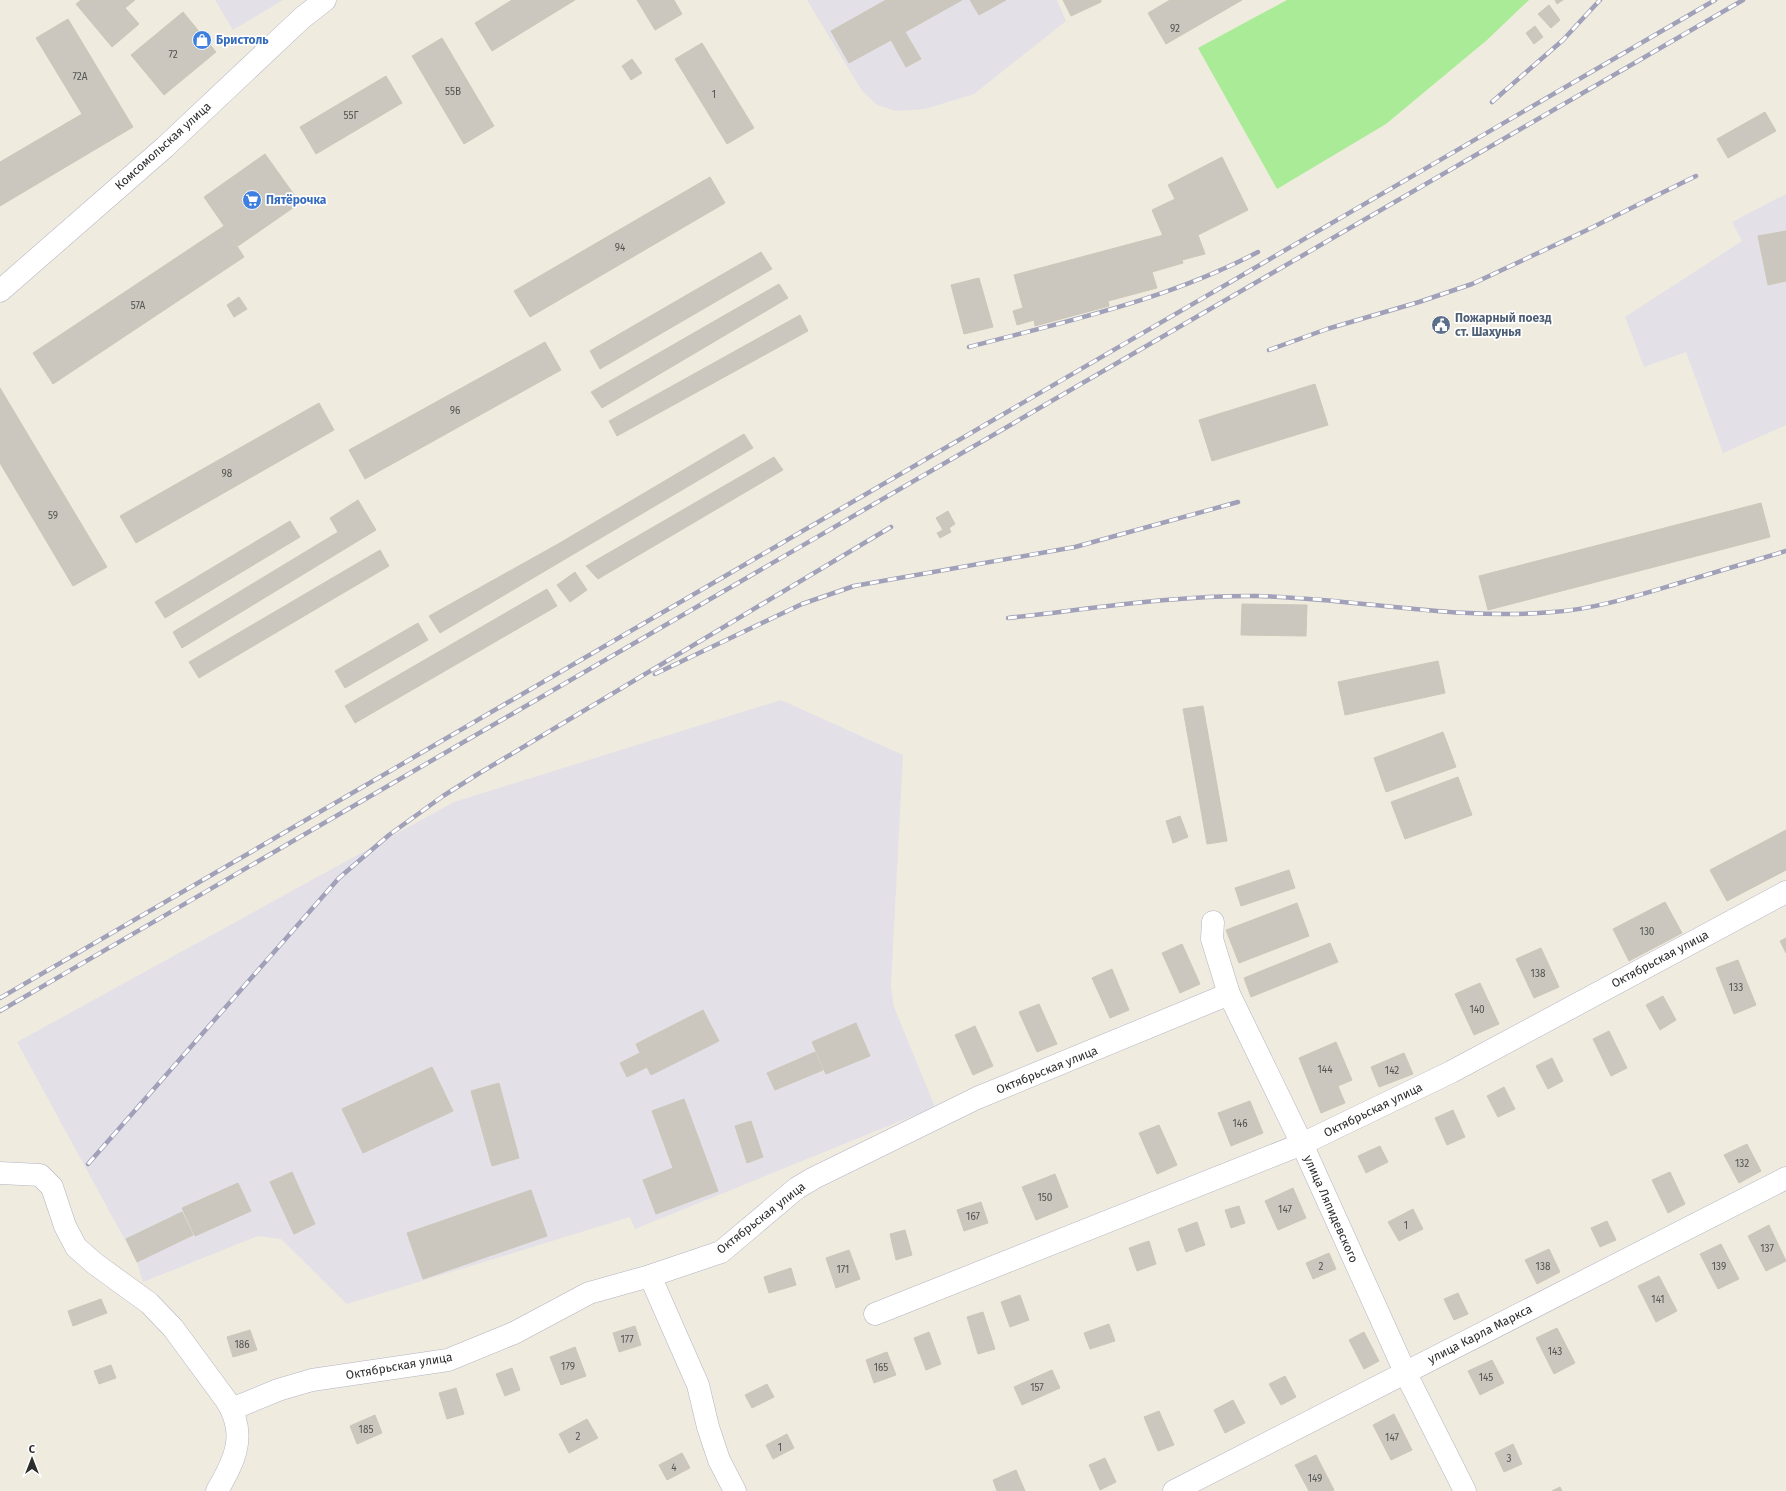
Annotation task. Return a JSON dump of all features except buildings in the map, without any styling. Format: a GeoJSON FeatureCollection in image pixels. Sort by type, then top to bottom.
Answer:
{"type":"FeatureCollection","features":[{"type":"Feature","properties":{"kind":"street","name":"Комсомольская улица"},"geometry":{"type":"LineString","coordinates":[[0,291],[165,147],[302,18],[325,0]]}},
{"type":"Feature","properties":{"kind":"street","name":"Октябрьская улица"},"geometry":{"type":"LineString","coordinates":[[875,1314],[1302,1144],[1451,1072],[1786,892]]}},
{"type":"Feature","properties":{"kind":"street","name":"улица Ляпидевского"},"geometry":{"type":"LineString","coordinates":[[1213,922],[1212,938],[1215,952],[1230,994],[1302,1144],[1405,1372],[1465,1491]]}},
{"type":"Feature","properties":{"kind":"street","name":"Октябрьская улица"},"geometry":{"type":"LineString","coordinates":[[232,1409],[278,1390],[312,1380],[448,1360],[514,1333],[589,1293],[650,1276],[721,1252],[797,1188],[814,1178],[977,1098],[1230,994]]}},
{"type":"Feature","properties":{"kind":"street"},"geometry":{"type":"LineString","coordinates":[[0,1173],[40,1175],[52,1187],[65,1226],[76,1247],[94,1263],[149,1303],[173,1328],[232,1409],[238,1432],[238,1449],[231,1466],[217,1491]]}},
{"type":"Feature","properties":{"kind":"street","name":"улица Карла Маркса"},"geometry":{"type":"LineString","coordinates":[[1174,1491],[1786,1178]]}},
{"type":"Feature","properties":{"kind":"street"},"geometry":{"type":"LineString","coordinates":[[650,1276],[698,1385],[708,1427],[719,1460],[734,1491]]}},
{"type":"Feature","properties":{"kind":"shaded area"},"geometry":{"type":"Polygon","coordinates":[[[215,0],[283,0],[233,30],[215,0]]]}},
{"type":"Feature","properties":{"kind":"shaded area"},"geometry":{"type":"Polygon","coordinates":[[[807,0],[1057,0],[1066,21],[974,94],[925,109],[896,111],[877,105],[862,91],[807,0]]]}},
{"type":"Feature","properties":{"kind":"shaded area"},"geometry":{"type":"Polygon","coordinates":[[[1786,194],[1786,425],[1723,453],[1686,352],[1644,367],[1625,317],[1742,241],[1732,222],[1786,194]]]}},
{"type":"Feature","properties":{"kind":"shaded area"},"geometry":{"type":"Polygon","coordinates":[[[781,700],[903,755],[891,986],[894,1007],[935,1107],[635,1229],[630,1217],[347,1304],[281,1239],[258,1236],[143,1282],[137,1262],[17,1042],[454,802],[781,700]]]}},
{"type":"Feature","properties":{"kind":"green space"},"geometry":{"type":"Polygon","coordinates":[[[1287,0],[1529,0],[1487,40],[1386,124],[1277,189],[1198,48],[1287,0]]]}},
{"type":"Feature","properties":{"kind":"railway"},"geometry":{"type":"LineString","coordinates":[[1492,102],[1563,40],[1600,0]]}},
{"type":"Feature","properties":{"kind":"railway"},"geometry":{"type":"LineString","coordinates":[[0,998],[1715,0]]}},
{"type":"Feature","properties":{"kind":"railway"},"geometry":{"type":"LineString","coordinates":[[0,1011],[1743,0]]}},
{"type":"Feature","properties":{"kind":"railway"},"geometry":{"type":"LineString","coordinates":[[1269,350],[1327,329],[1419,302],[1472,284],[1585,231],[1696,176]]}},
{"type":"Feature","properties":{"kind":"railway"},"geometry":{"type":"LineString","coordinates":[[969,347],[1116,308],[1188,283],[1223,269],[1258,252]]}},
{"type":"Feature","properties":{"kind":"railway"},"geometry":{"type":"LineString","coordinates":[[655,674],[802,604],[854,586],[1075,547],[1238,502]]}},
{"type":"Feature","properties":{"kind":"railway"},"geometry":{"type":"LineString","coordinates":[[88,1164],[339,878],[389,835],[443,796],[478,774],[891,527]]}},
{"type":"Feature","properties":{"kind":"railway"},"geometry":{"type":"LineString","coordinates":[[1008,618],[1132,603],[1226,596],[1294,598],[1479,614],[1553,612],[1584,608],[1646,593],[1786,551]]}},
{"type":"Feature","properties":{"kind":"place","name":"Бристоль"},"geometry":{"type":"Point","coordinates":[202,40]}},
{"type":"Feature","properties":{"kind":"place","name":"Пятёрочка"},"geometry":{"type":"Point","coordinates":[252,200]}},
{"type":"Feature","properties":{"kind":"place","name":"Пожарный поезд ст. Шахунья"},"geometry":{"type":"Point","coordinates":[1441,325]}}]}
